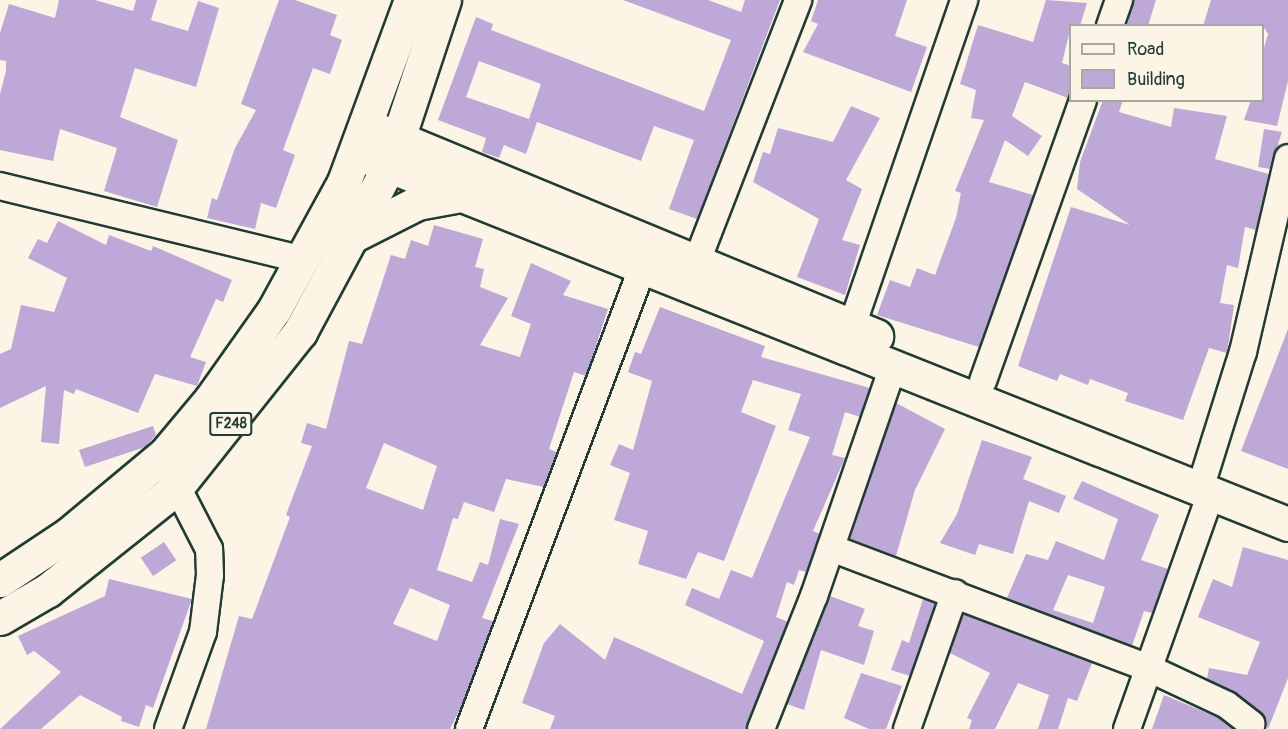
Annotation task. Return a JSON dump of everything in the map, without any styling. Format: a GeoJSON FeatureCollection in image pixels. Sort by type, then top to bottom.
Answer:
{"type":"FeatureCollection","features":[{"type":"Feature","properties":{"kind":"main road","name":"F248"},"geometry":{"type":"LineString","coordinates":[[0,618],[48,590],[175,489],[300,332],[356,234],[394,152],[444,0]]}},
{"type":"Feature","properties":{"kind":"main road","name":"F248"},"geometry":{"type":"LineString","coordinates":[[0,580],[69,534],[165,454],[218,390],[303,260],[363,139],[406,1]]}},
{"type":"Feature","properties":{"kind":"main road"},"geometry":{"type":"LineString","coordinates":[[421,71],[427,119],[469,181],[644,266],[893,367],[1208,483],[1288,506]]}},
{"type":"Feature","properties":{"kind":"main road"},"geometry":{"type":"LineString","coordinates":[[363,139],[469,181],[697,261],[983,381],[1208,483],[1288,524]]}},
{"type":"Feature","properties":{"kind":"main road"},"geometry":{"type":"LineString","coordinates":[[356,234],[417,203],[469,181]]}},
{"type":"Feature","properties":{"kind":"street"},"geometry":{"type":"LineString","coordinates":[[697,261],[798,0]]}},
{"type":"Feature","properties":{"kind":"street"},"geometry":{"type":"LineString","coordinates":[[852,326],[964,0]]}},
{"type":"Feature","properties":{"kind":"street"},"geometry":{"type":"LineString","coordinates":[[1111,24],[1119,0]]}},
{"type":"Feature","properties":{"kind":"street"},"geometry":{"type":"LineString","coordinates":[[983,381],[1082,102]]}},
{"type":"Feature","properties":{"kind":"street"},"geometry":{"type":"LineString","coordinates":[[1127,729],[1208,483],[1282,205],[1288,158]]}},
{"type":"Feature","properties":{"kind":"street"},"geometry":{"type":"LineString","coordinates":[[0,186],[303,260]]}},
{"type":"Feature","properties":{"kind":"street"},"geometry":{"type":"LineString","coordinates":[[469,729],[644,266]]}},
{"type":"Feature","properties":{"kind":"street"},"geometry":{"type":"LineString","coordinates":[[761,729],[831,548],[893,367]]}},
{"type":"Feature","properties":{"kind":"street"},"geometry":{"type":"LineString","coordinates":[[165,454],[175,489],[208,549],[209,603],[168,729]]}},
{"type":"Feature","properties":{"kind":"street"},"geometry":{"type":"LineString","coordinates":[[831,548],[1146,667],[1227,705],[1251,724],[1250,729]]}},
{"type":"Feature","properties":{"kind":"street"},"geometry":{"type":"LineString","coordinates":[[907,729],[955,593]]}},
{"type":"Feature","properties":{"kind":"building"},"geometry":{"type":"Polygon","coordinates":[[[59,0],[95,0],[133,11],[136,0],[157,0],[151,20],[188,31],[198,1],[219,8],[196,87],[135,68],[120,117],[178,140],[157,207],[104,191],[117,148],[60,129],[53,161],[0,150],[0,94],[6,61],[0,60],[0,33],[9,4],[55,18],[59,0]]]}},
{"type":"Feature","properties":{"kind":"building"},"geometry":{"type":"Polygon","coordinates":[[[279,0],[295,0],[337,15],[330,35],[342,40],[330,74],[313,68],[283,150],[295,155],[276,208],[261,203],[255,229],[207,218],[212,198],[217,200],[235,148],[256,110],[241,104],[279,0]]]}},
{"type":"Feature","properties":{"kind":"building"},"geometry":{"type":"Polygon","coordinates":[[[623,0],[708,0],[741,12],[745,0],[780,0],[697,219],[669,209],[694,140],[654,126],[641,161],[537,122],[526,154],[504,145],[499,158],[482,152],[486,138],[438,120],[476,17],[493,24],[491,30],[704,111],[731,40],[623,0]],[[479,61],[466,97],[529,119],[541,84],[479,61]]]}},
{"type":"Feature","properties":{"kind":"building"},"geometry":{"type":"Polygon","coordinates":[[[818,0],[907,0],[895,36],[927,47],[911,92],[803,52],[818,24],[811,21],[818,0]]]}},
{"type":"Feature","properties":{"kind":"building"},"geometry":{"type":"Polygon","coordinates":[[[1046,0],[1087,3],[1081,24],[1069,24],[1069,34],[1062,63],[1069,65],[1068,98],[1025,82],[1012,116],[1042,136],[1028,156],[1005,140],[989,182],[1033,195],[979,347],[877,315],[890,280],[910,287],[917,268],[935,275],[956,218],[961,193],[955,191],[984,120],[971,118],[976,90],[960,84],[978,25],[1033,42],[1046,0]]]}},
{"type":"Feature","properties":{"kind":"building"},"geometry":{"type":"Polygon","coordinates":[[[1134,0],[1156,0],[1149,24],[1128,24],[1134,0]]]}},
{"type":"Feature","properties":{"kind":"building"},"geometry":{"type":"Polygon","coordinates":[[[1211,0],[1288,0],[1288,81],[1277,126],[1244,120],[1250,102],[1264,102],[1264,48],[1268,34],[1264,24],[1204,24],[1211,0]]]}},
{"type":"Feature","properties":{"kind":"building"},"geometry":{"type":"Polygon","coordinates":[[[1102,102],[1122,102],[1119,112],[1171,127],[1174,108],[1227,116],[1215,159],[1269,174],[1256,230],[1245,227],[1238,268],[1227,265],[1220,303],[1234,305],[1227,353],[1209,348],[1183,420],[1125,401],[1128,393],[1090,379],[1088,385],[1060,374],[1057,381],[1018,366],[1071,207],[1130,225],[1077,189],[1080,162],[1102,102]]]}},
{"type":"Feature","properties":{"kind":"building"},"geometry":{"type":"Polygon","coordinates":[[[851,106],[880,118],[846,180],[862,189],[842,240],[860,245],[845,295],[797,277],[819,219],[753,182],[763,152],[770,154],[778,128],[833,142],[851,106]]]}},
{"type":"Feature","properties":{"kind":"building"},"geometry":{"type":"Polygon","coordinates":[[[1264,129],[1282,132],[1270,169],[1258,167],[1264,129]]]}},
{"type":"Feature","properties":{"kind":"building"},"geometry":{"type":"Polygon","coordinates":[[[58,221],[106,245],[109,235],[151,251],[153,246],[232,280],[223,302],[216,299],[190,357],[206,362],[197,386],[155,374],[138,413],[76,389],[74,394],[64,390],[59,444],[41,442],[46,386],[0,408],[0,354],[11,349],[21,305],[54,312],[67,278],[28,258],[38,239],[47,243],[58,221]]]}},
{"type":"Feature","properties":{"kind":"building"},"geometry":{"type":"Polygon","coordinates":[[[434,225],[483,239],[475,267],[484,269],[480,287],[508,298],[480,345],[520,357],[531,324],[511,316],[531,263],[571,281],[563,295],[608,309],[586,376],[574,372],[549,449],[557,452],[544,487],[506,479],[494,512],[464,502],[458,519],[453,518],[437,570],[472,582],[480,562],[488,565],[500,519],[519,524],[482,618],[493,621],[462,705],[450,729],[206,729],[239,616],[252,619],[290,517],[286,515],[312,446],[301,443],[307,423],[326,429],[349,341],[362,344],[391,255],[405,259],[411,240],[428,246],[434,225]],[[384,443],[366,488],[423,510],[437,466],[384,443]],[[410,588],[393,624],[437,641],[450,605],[410,588]]]}},
{"type":"Feature","properties":{"kind":"building"},"geometry":{"type":"Polygon","coordinates":[[[660,307],[765,346],[761,357],[870,388],[860,417],[845,412],[832,455],[845,458],[813,531],[820,534],[806,572],[799,570],[794,585],[787,582],[776,617],[788,622],[746,729],[550,729],[555,716],[522,703],[544,643],[560,624],[605,660],[614,637],[742,694],[764,641],[685,605],[692,588],[719,599],[731,570],[752,578],[810,437],[788,430],[801,394],[753,380],[741,412],[776,426],[724,561],[698,552],[686,579],[638,564],[648,531],[614,520],[630,473],[610,465],[619,444],[633,450],[652,381],[628,372],[635,352],[641,354],[660,307]]]}},
{"type":"Feature","properties":{"kind":"building"},"geometry":{"type":"Polygon","coordinates":[[[1288,329],[1288,469],[1241,451],[1288,329]]]}},
{"type":"Feature","properties":{"kind":"building"},"geometry":{"type":"Polygon","coordinates":[[[896,403],[945,429],[915,490],[896,556],[850,539],[896,403]]]}},
{"type":"Feature","properties":{"kind":"building"},"geometry":{"type":"Polygon","coordinates":[[[153,426],[156,435],[145,447],[85,467],[79,450],[153,426]]]}},
{"type":"Feature","properties":{"kind":"building"},"geometry":{"type":"Polygon","coordinates":[[[982,440],[1032,457],[1023,479],[1066,496],[1059,513],[1029,501],[1013,554],[979,544],[975,555],[940,543],[957,514],[982,440]]]}},
{"type":"Feature","properties":{"kind":"building"},"geometry":{"type":"Polygon","coordinates":[[[1082,481],[1159,515],[1141,560],[1168,569],[1152,613],[1144,611],[1132,646],[1007,598],[1026,554],[1048,560],[1056,541],[1104,560],[1118,519],[1073,499],[1082,481]],[[1068,575],[1053,610],[1093,623],[1105,587],[1068,575]]]}},
{"type":"Feature","properties":{"kind":"building"},"geometry":{"type":"Polygon","coordinates":[[[164,542],[176,560],[153,576],[141,558],[164,542]]]}},
{"type":"Feature","properties":{"kind":"building"},"geometry":{"type":"Polygon","coordinates":[[[1243,547],[1288,560],[1288,678],[1268,729],[1260,712],[1207,679],[1209,668],[1247,675],[1260,642],[1198,617],[1213,579],[1232,587],[1243,547]]]}},
{"type":"Feature","properties":{"kind":"building"},"geometry":{"type":"Polygon","coordinates":[[[109,579],[192,599],[153,708],[146,705],[139,727],[121,721],[122,717],[80,695],[41,729],[0,729],[61,672],[34,651],[27,655],[18,636],[105,596],[109,579]]]}},
{"type":"Feature","properties":{"kind":"building"},"geometry":{"type":"Polygon","coordinates":[[[830,596],[865,609],[858,626],[874,631],[864,665],[821,650],[804,710],[787,704],[830,596]]]}},
{"type":"Feature","properties":{"kind":"building"},"geometry":{"type":"Polygon","coordinates":[[[923,599],[935,603],[910,676],[891,670],[902,640],[909,643],[923,599]]]}},
{"type":"Feature","properties":{"kind":"building"},"geometry":{"type":"Polygon","coordinates":[[[963,614],[1092,663],[1077,701],[1068,698],[1058,729],[1038,729],[1049,695],[1018,683],[995,729],[969,729],[972,720],[967,718],[990,673],[950,653],[963,614]]]}},
{"type":"Feature","properties":{"kind":"building"},"geometry":{"type":"Polygon","coordinates":[[[861,673],[902,686],[886,729],[869,729],[844,718],[861,673]]]}},
{"type":"Feature","properties":{"kind":"building"},"geometry":{"type":"Polygon","coordinates":[[[1164,695],[1219,718],[1233,729],[1152,729],[1164,695]]]}}]}
